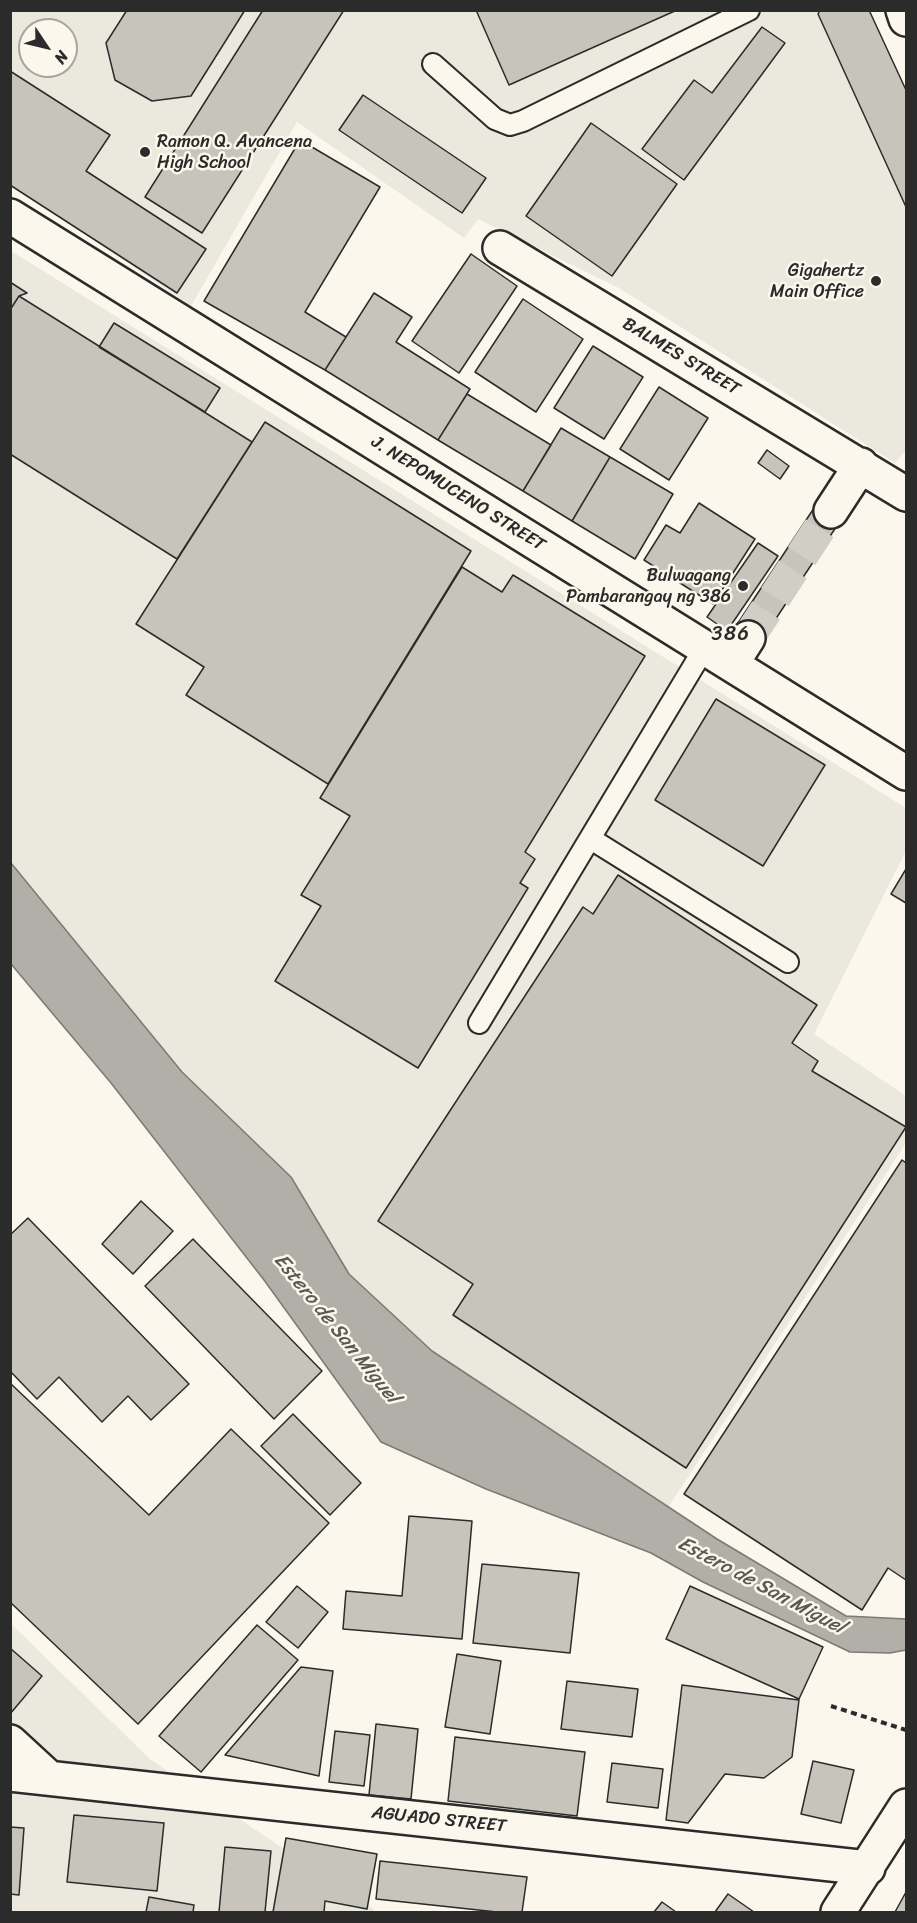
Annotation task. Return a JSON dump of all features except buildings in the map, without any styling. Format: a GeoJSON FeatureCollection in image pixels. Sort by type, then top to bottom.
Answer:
{"type":"FeatureCollection","features":[{"type":"Feature","properties":{"kind":"street"},"geometry":{"type":"LineString","coordinates":[[903,10],[906,19]]}},
{"type":"Feature","properties":{"kind":"street","name":"J. NEPOMUCENO STREET"},"geometry":{"type":"LineString","coordinates":[[10,216],[728,650],[906,773]]}},
{"type":"Feature","properties":{"kind":"street","name":"BALMES STREET"},"geometry":{"type":"LineString","coordinates":[[500,248],[906,494]]}},
{"type":"Feature","properties":{"kind":"street"},"geometry":{"type":"LineString","coordinates":[[831,511],[861,465]]}},
{"type":"Feature","properties":{"kind":"street"},"geometry":{"type":"LineString","coordinates":[[10,1742],[48,1777]]}},
{"type":"Feature","properties":{"kind":"street","name":"AGUADO STREET"},"geometry":{"type":"LineString","coordinates":[[10,1774],[868,1868]]}},
{"type":"Feature","properties":{"kind":"street"},"geometry":{"type":"LineString","coordinates":[[838,1912],[906,1806]]}},
{"type":"Feature","properties":{"kind":"lane"},"geometry":{"type":"LineString","coordinates":[[433,64],[495,119],[510,125],[523,121],[749,10]]}},
{"type":"Feature","properties":{"kind":"lane"},"geometry":{"type":"LineString","coordinates":[[479,1023],[591,839],[728,650]]}},
{"type":"Feature","properties":{"kind":"lane"},"geometry":{"type":"LineString","coordinates":[[591,839],[788,962]]}},
{"type":"Feature","properties":{"kind":"path"},"geometry":{"type":"LineString","coordinates":[[831,1706],[906,1730]]}},
{"type":"Feature","properties":{"kind":"shaded area"},"geometry":{"type":"Polygon","coordinates":[[[10,11],[869,11],[906,90],[906,450],[895,463],[619,288],[478,219],[464,238],[297,122],[191,306],[11,183],[10,11]]]}},
{"type":"Feature","properties":{"kind":"shaded area"},"geometry":{"type":"Polygon","coordinates":[[[11,251],[906,808],[906,851],[814,1034],[906,1096],[906,1143],[669,1506],[432,1351],[349,1274],[291,1177],[182,1072],[11,863],[11,251]]]}},
{"type":"Feature","properties":{"kind":"shaded area"},"geometry":{"type":"Polygon","coordinates":[[[10,1623],[151,1760],[374,1909],[373,1912],[11,1912],[10,1623]]]}},
{"type":"Feature","properties":{"kind":"water","name":"Estero de San Miguel"},"geometry":{"type":"Polygon","coordinates":[[[11,863],[182,1072],[291,1177],[349,1274],[432,1351],[717,1539],[846,1616],[906,1619],[906,1650],[890,1653],[850,1652],[703,1582],[651,1553],[486,1489],[381,1442],[264,1280],[111,1083],[11,964],[11,863]]]}},
{"type":"Feature","properties":{"kind":"tunnel"},"geometry":{"type":"LineString","coordinates":[[748,638],[831,511]]}},
{"type":"Feature","properties":{"kind":"place","name":"Ramon Q. Avancena High School"},"geometry":{"type":"Point","coordinates":[145,152]}},
{"type":"Feature","properties":{"kind":"place","name":"Gigahertz Main Office"},"geometry":{"type":"Point","coordinates":[876,281]}},
{"type":"Feature","properties":{"kind":"place","name":"Bulwagang Pambarangay ng 386"},"geometry":{"type":"Point","coordinates":[743,586]}},
{"type":"Feature","properties":{"kind":"district","name":"386"},"geometry":{"type":"Point","coordinates":[731,635]}}]}
